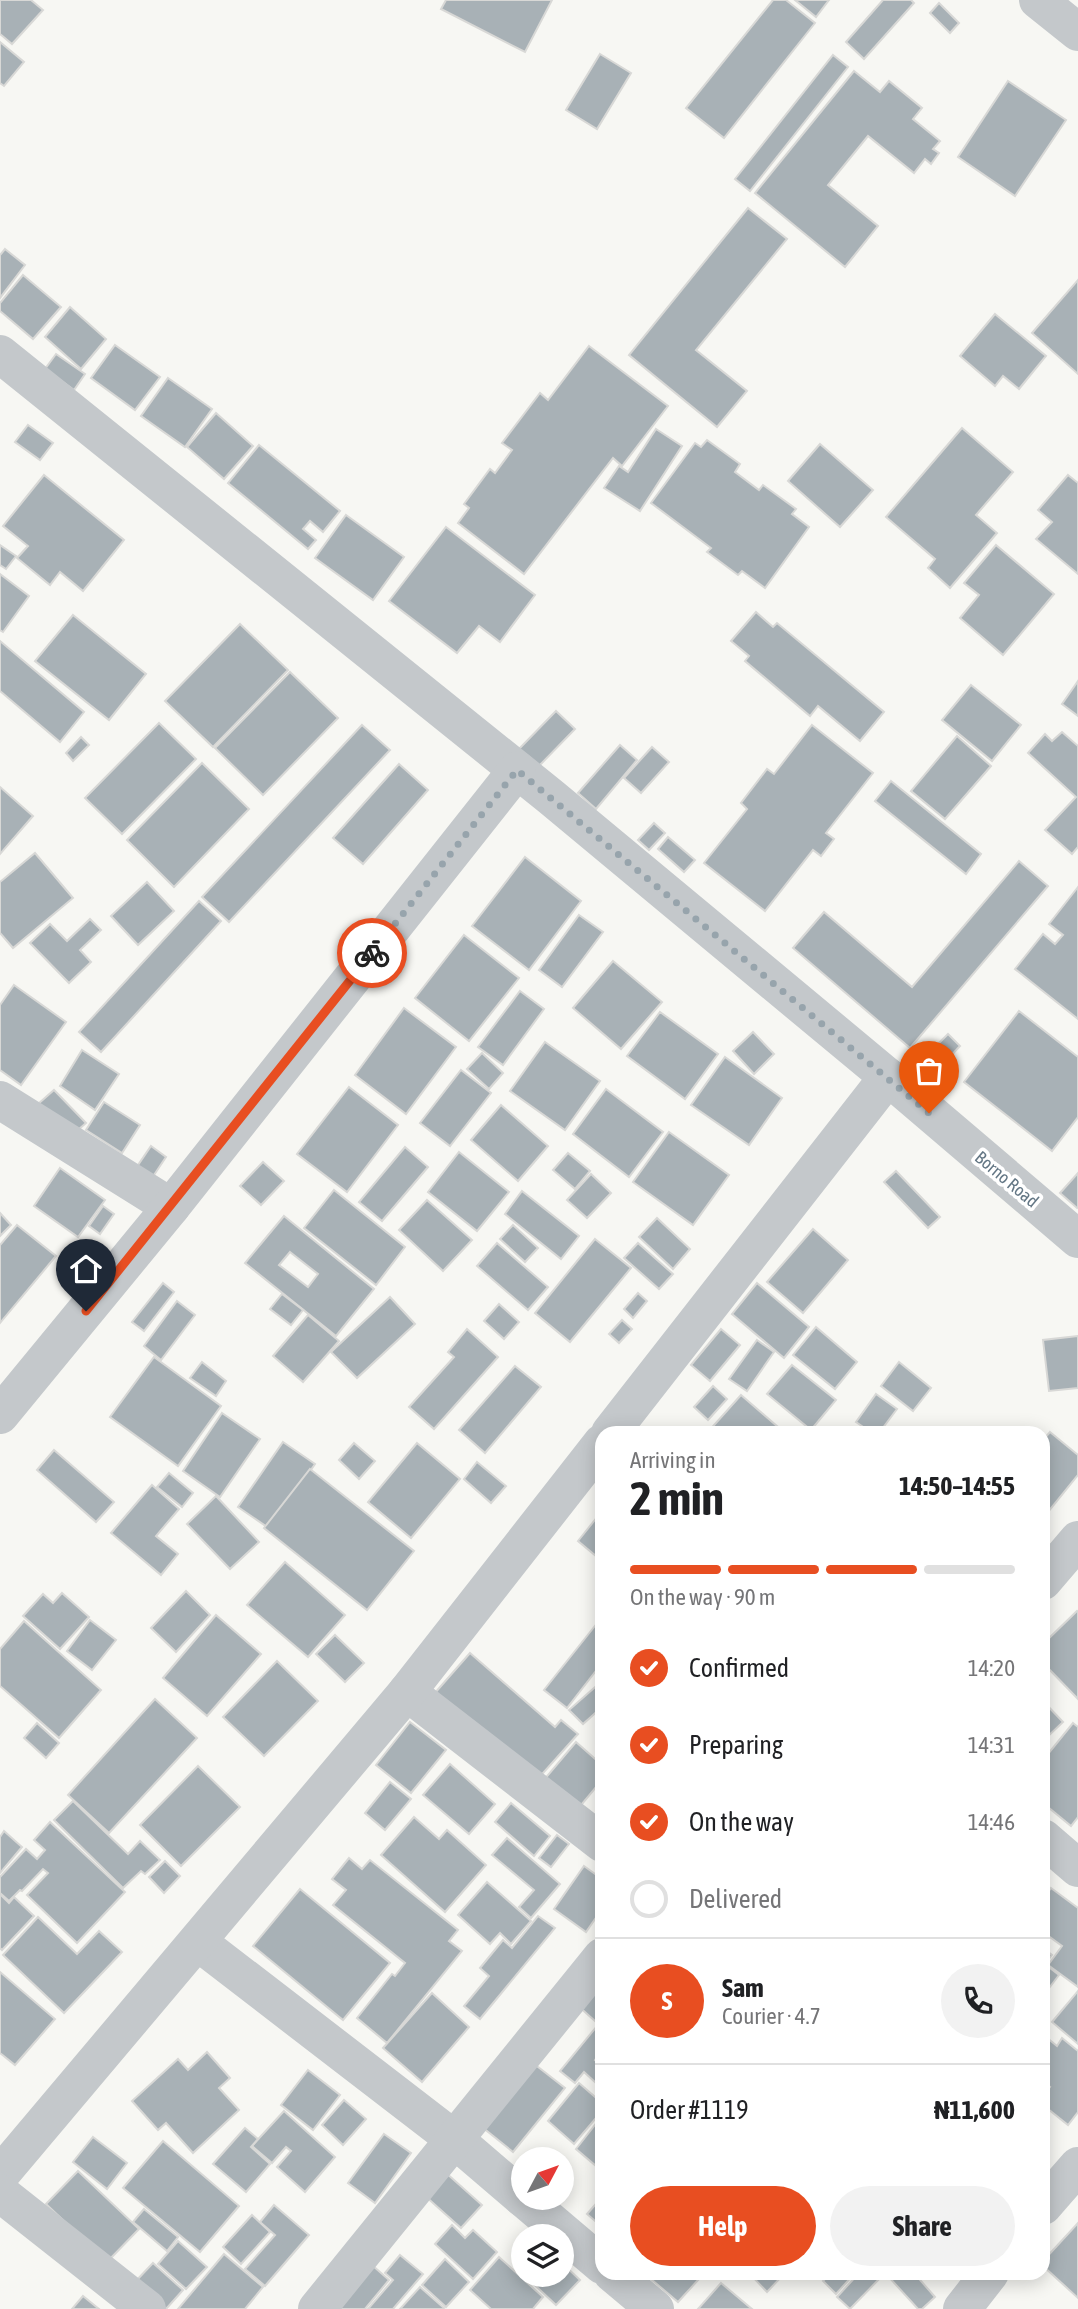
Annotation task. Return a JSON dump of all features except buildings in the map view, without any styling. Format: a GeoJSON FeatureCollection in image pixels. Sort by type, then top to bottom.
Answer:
{"type":"FeatureCollection","features":[{"type":"Feature","properties":{"kind":"street"},"geometry":{"type":"LineString","coordinates":[[1038,0],[1078,33]]}},
{"type":"Feature","properties":{"kind":"street","name":"Borno Road"},"geometry":{"type":"LineString","coordinates":[[0,354],[517,770],[888,1077],[1078,1239]]}},
{"type":"Feature","properties":{"kind":"street"},"geometry":{"type":"LineString","coordinates":[[0,1415],[171,1207],[517,770]]}},
{"type":"Feature","properties":{"kind":"street"},"geometry":{"type":"LineString","coordinates":[[615,1426],[888,1077]]}},
{"type":"Feature","properties":{"kind":"street"},"geometry":{"type":"LineString","coordinates":[[0,1101],[171,1207]]}},
{"type":"Feature","properties":{"kind":"street"},"geometry":{"type":"LineString","coordinates":[[0,2175],[407,1692],[595,1452]]}},
{"type":"Feature","properties":{"kind":"street"},"geometry":{"type":"LineString","coordinates":[[1050,1573],[1078,1540]]}},
{"type":"Feature","properties":{"kind":"street"},"geometry":{"type":"LineString","coordinates":[[407,1692],[595,1838]]}},
{"type":"Feature","properties":{"kind":"street"},"geometry":{"type":"LineString","coordinates":[[1050,1844],[1078,1868]]}},
{"type":"Feature","properties":{"kind":"street"},"geometry":{"type":"LineString","coordinates":[[198,1942],[454,2139],[511,2188]]}},
{"type":"Feature","properties":{"kind":"street"},"geometry":{"type":"LineString","coordinates":[[317,2309],[595,1965]]}},
{"type":"Feature","properties":{"kind":"street"},"geometry":{"type":"LineString","coordinates":[[1050,2198],[1078,2166]]}},
{"type":"Feature","properties":{"kind":"street"},"geometry":{"type":"LineString","coordinates":[[0,2193],[147,2309]]}},
{"type":"Feature","properties":{"kind":"street"},"geometry":{"type":"LineString","coordinates":[[536,2210],[595,2263]]}},
{"type":"Feature","properties":{"kind":"street"},"geometry":{"type":"LineString","coordinates":[[962,2309],[985,2280]]}},
{"type":"Feature","properties":{"kind":"street"},"geometry":{"type":"LineString","coordinates":[[615,2281],[655,2309]]}},
{"type":"Feature","properties":{"kind":"way so far"},"geometry":{"type":"LineString","coordinates":[[372,953],[517,770],[929,1113]]}},
{"type":"Feature","properties":{"kind":"route"},"geometry":{"type":"LineString","coordinates":[[86,1311],[372,953]]}}]}
